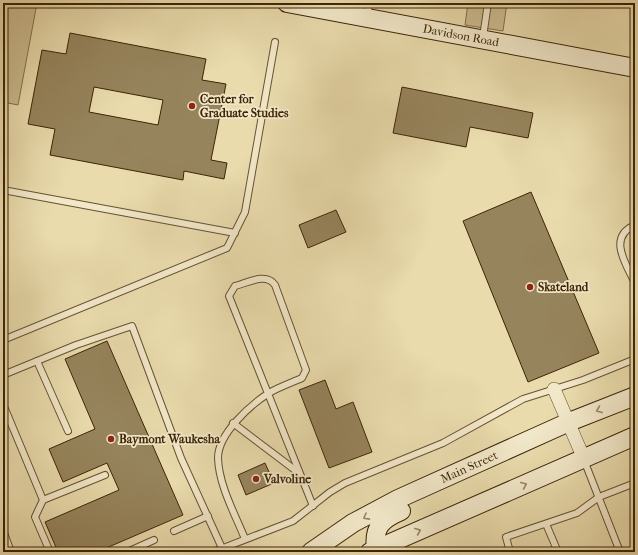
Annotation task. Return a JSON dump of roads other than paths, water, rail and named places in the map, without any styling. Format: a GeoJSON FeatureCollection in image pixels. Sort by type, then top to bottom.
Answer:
{"type":"FeatureCollection","features":[{"type":"Feature","properties":{"kind":"main road","name":"Davidson Road"},"geometry":{"type":"LineString","coordinates":[[287,3],[368,10],[482,40],[635,68]]}},
{"type":"Feature","properties":{"kind":"main road","name":"Main Street"},"geometry":{"type":"LineString","coordinates":[[311,552],[353,523],[398,499],[570,422],[635,396]]}},
{"type":"Feature","properties":{"kind":"main road"},"geometry":{"type":"LineString","coordinates":[[441,481],[420,502],[380,523],[374,537],[375,551],[635,436]]}},
{"type":"Feature","properties":{"kind":"street"},"geometry":{"type":"LineString","coordinates":[[554,389],[570,422],[584,459]]}},
{"type":"Feature","properties":{"kind":"lane"},"geometry":{"type":"LineString","coordinates":[[482,40],[488,3]]}},
{"type":"Feature","properties":{"kind":"lane"},"geometry":{"type":"LineString","coordinates":[[3,340],[227,248],[245,212],[275,42]]}},
{"type":"Feature","properties":{"kind":"lane"},"geometry":{"type":"LineString","coordinates":[[3,190],[234,233]]}},
{"type":"Feature","properties":{"kind":"lane"},"geometry":{"type":"LineString","coordinates":[[635,225],[629,228],[621,239],[619,250],[635,283]]}},
{"type":"Feature","properties":{"kind":"lane"},"geometry":{"type":"LineString","coordinates":[[245,539],[223,484],[218,457],[225,436],[233,423],[268,394],[302,378],[306,370],[275,285],[271,280],[263,278],[235,286],[229,296],[268,394],[300,474],[313,506]]}},
{"type":"Feature","properties":{"kind":"lane"},"geometry":{"type":"LineString","coordinates":[[3,375],[76,345],[132,326],[181,458],[222,548]]}},
{"type":"Feature","properties":{"kind":"lane"},"geometry":{"type":"LineString","coordinates":[[213,552],[293,520],[330,492],[346,483],[443,443],[522,399],[583,380],[635,359]]}},
{"type":"Feature","properties":{"kind":"lane"},"geometry":{"type":"LineString","coordinates":[[38,361],[68,431]]}},
{"type":"Feature","properties":{"kind":"lane"},"geometry":{"type":"LineString","coordinates":[[3,404],[43,500]]}},
{"type":"Feature","properties":{"kind":"lane"},"geometry":{"type":"LineString","coordinates":[[233,423],[300,474]]}},
{"type":"Feature","properties":{"kind":"lane"},"geometry":{"type":"LineString","coordinates":[[584,459],[620,552]]}},
{"type":"Feature","properties":{"kind":"lane"},"geometry":{"type":"LineString","coordinates":[[50,552],[35,517],[43,500],[105,475]]}},
{"type":"Feature","properties":{"kind":"lane"},"geometry":{"type":"LineString","coordinates":[[510,552],[506,538],[578,513],[599,497],[635,483]]}},
{"type":"Feature","properties":{"kind":"lane"},"geometry":{"type":"LineString","coordinates":[[174,531],[208,516]]}},
{"type":"Feature","properties":{"kind":"lane"},"geometry":{"type":"LineString","coordinates":[[546,524],[558,552]]}},
{"type":"Feature","properties":{"kind":"lane"},"geometry":{"type":"LineString","coordinates":[[3,530],[12,552]]}},
{"type":"Feature","properties":{"kind":"lane"},"geometry":{"type":"LineString","coordinates":[[127,552],[154,540]]}},
{"type":"Feature","properties":{"kind":"place","name":"Center for Graduate Studies"},"geometry":{"type":"Point","coordinates":[192,106]}},
{"type":"Feature","properties":{"kind":"place","name":"Skateland"},"geometry":{"type":"Point","coordinates":[530,287]}},
{"type":"Feature","properties":{"kind":"place","name":"Baymont Waukesha"},"geometry":{"type":"Point","coordinates":[111,439]}},
{"type":"Feature","properties":{"kind":"place","name":"Valvoline"},"geometry":{"type":"Point","coordinates":[256,479]}}]}
